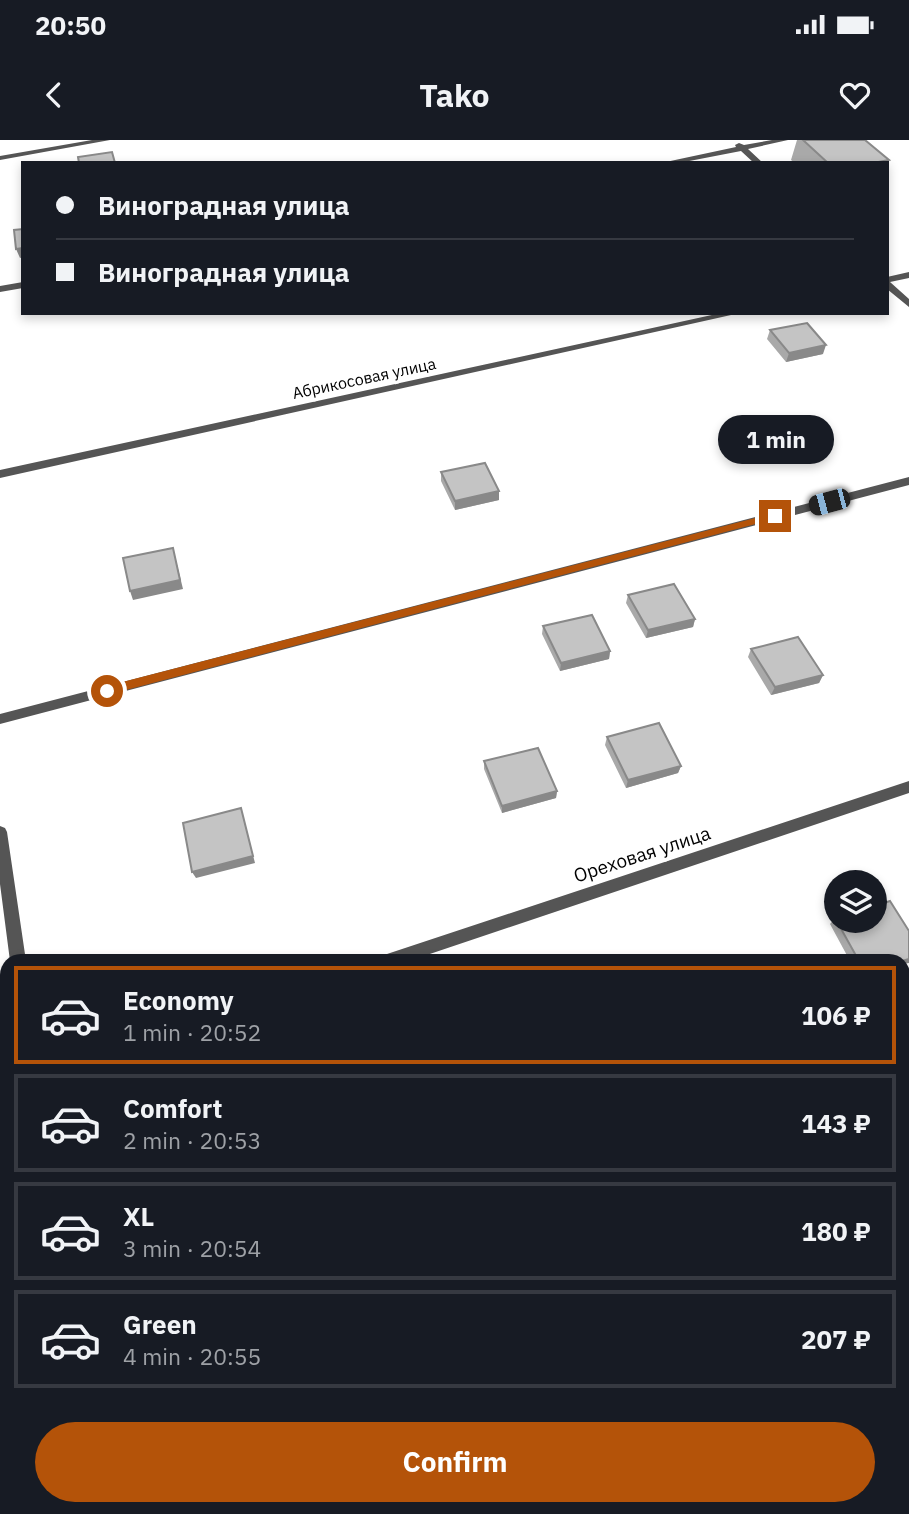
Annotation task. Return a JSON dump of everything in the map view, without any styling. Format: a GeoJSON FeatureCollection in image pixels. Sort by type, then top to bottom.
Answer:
{"type":"FeatureCollection","features":[{"type":"Feature","properties":{"kind":"street"},"geometry":{"type":"LineString","coordinates":[[0,158],[106,140]]}},
{"type":"Feature","properties":{"kind":"street"},"geometry":{"type":"LineString","coordinates":[[735,140],[757,161]]}},
{"type":"Feature","properties":{"kind":"street"},"geometry":{"type":"LineString","coordinates":[[675,161],[784,140]]}},
{"type":"Feature","properties":{"kind":"street"},"geometry":{"type":"LineString","coordinates":[[889,281],[909,275]]}},
{"type":"Feature","properties":{"kind":"street"},"geometry":{"type":"LineString","coordinates":[[889,284],[909,304]]}},
{"type":"Feature","properties":{"kind":"street"},"geometry":{"type":"LineString","coordinates":[[0,289],[21,285]]}},
{"type":"Feature","properties":{"kind":"street","name":"Абрикосовая улица"},"geometry":{"type":"LineString","coordinates":[[0,474],[726,315]]}},
{"type":"Feature","properties":{"kind":"street"},"geometry":{"type":"LineString","coordinates":[[0,719],[909,481]]}},
{"type":"Feature","properties":{"kind":"street","name":"Ореховая улица"},"geometry":{"type":"LineString","coordinates":[[408,954],[909,787]]}},
{"type":"Feature","properties":{"kind":"street"},"geometry":{"type":"LineString","coordinates":[[0,832],[17,954]]}},
{"type":"Feature","properties":{"kind":"building"},"geometry":{"type":"Polygon","coordinates":[[[803,140],[865,140],[889,160],[884,161],[826,161],[803,140]]]}},
{"type":"Feature","properties":{"kind":"building"},"geometry":{"type":"Polygon","coordinates":[[[112,152],[114,161],[79,161],[78,157],[112,152]]]}},
{"type":"Feature","properties":{"kind":"building"},"geometry":{"type":"Polygon","coordinates":[[[21,229],[21,248],[16,249],[14,230],[21,229]]]}},
{"type":"Feature","properties":{"kind":"building"},"geometry":{"type":"Polygon","coordinates":[[[807,323],[826,345],[789,353],[770,330],[807,323]]]}},
{"type":"Feature","properties":{"kind":"building"},"geometry":{"type":"Polygon","coordinates":[[[485,463],[499,491],[455,501],[441,472],[485,463]]]}},
{"type":"Feature","properties":{"kind":"building"},"geometry":{"type":"Polygon","coordinates":[[[173,548],[180,580],[130,591],[123,558],[173,548]]]}},
{"type":"Feature","properties":{"kind":"building"},"geometry":{"type":"Polygon","coordinates":[[[674,584],[695,619],[648,630],[628,595],[674,584]]]}},
{"type":"Feature","properties":{"kind":"building"},"geometry":{"type":"Polygon","coordinates":[[[592,615],[610,651],[561,663],[543,626],[592,615]]]}},
{"type":"Feature","properties":{"kind":"building"},"geometry":{"type":"Polygon","coordinates":[[[798,637],[823,675],[775,687],[751,649],[798,637]]]}},
{"type":"Feature","properties":{"kind":"building"},"geometry":{"type":"Polygon","coordinates":[[[659,723],[681,766],[628,780],[607,737],[659,723]]]}},
{"type":"Feature","properties":{"kind":"building"},"geometry":{"type":"Polygon","coordinates":[[[538,748],[557,791],[502,806],[484,761],[538,748]]]}},
{"type":"Feature","properties":{"kind":"building"},"geometry":{"type":"Polygon","coordinates":[[[241,808],[253,856],[192,872],[183,823],[241,808]]]}},
{"type":"Feature","properties":{"kind":"building"},"geometry":{"type":"Polygon","coordinates":[[[890,901],[909,931],[909,954],[855,954],[843,933],[887,933],[887,902],[890,901]]]}},
{"type":"Feature","properties":{"kind":"route"},"geometry":{"type":"LineString","coordinates":[[107,691],[775,516]]}}]}
